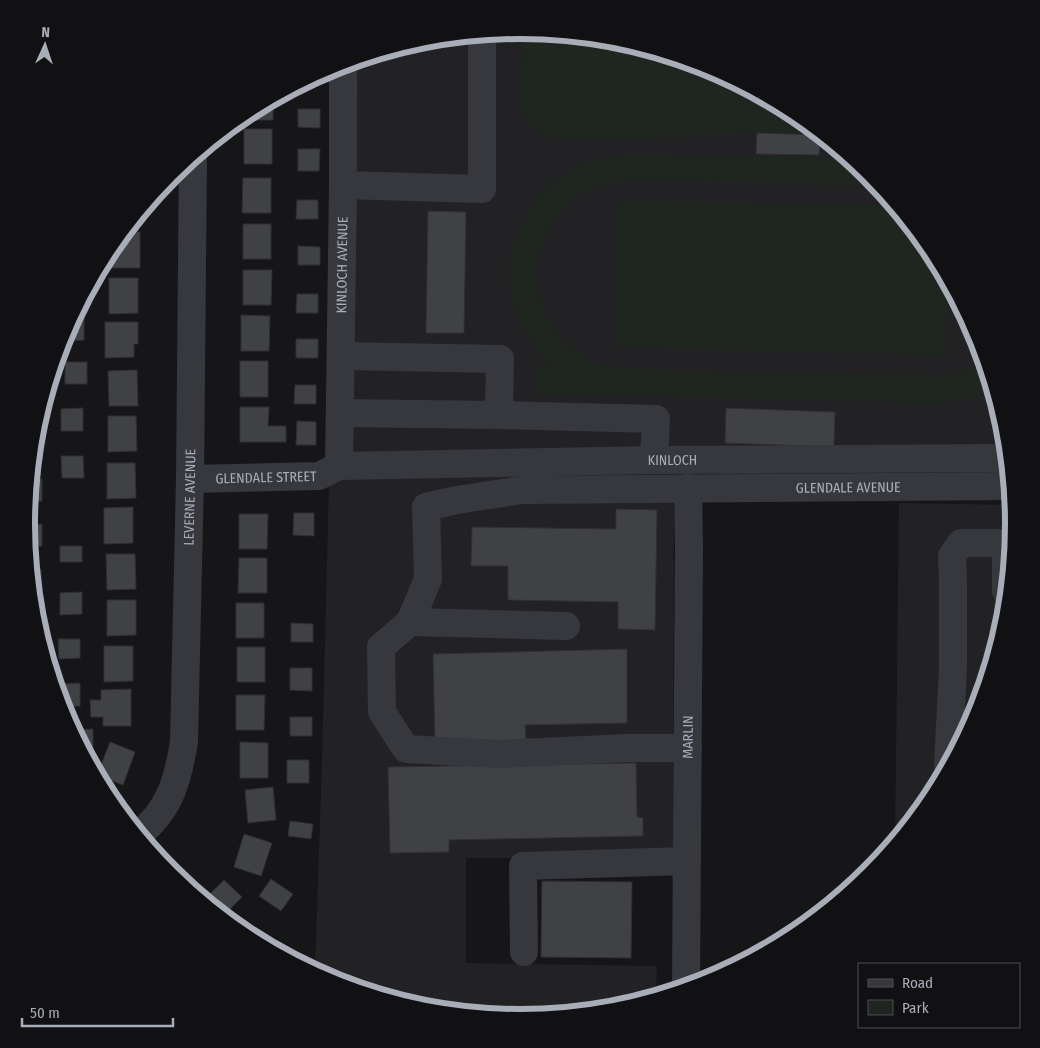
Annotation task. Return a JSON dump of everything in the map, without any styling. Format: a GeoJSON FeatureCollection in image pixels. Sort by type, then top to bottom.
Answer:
{"type":"FeatureCollection","features":[{"type":"Feature","properties":{"kind":"street"},"geometry":{"type":"LineString","coordinates":[[343,185],[482,189],[482,41]]}},
{"type":"Feature","properties":{"kind":"street","name":"KINLOCH AVENUE"},"geometry":{"type":"LineString","coordinates":[[339,466],[343,73]]}},
{"type":"Feature","properties":{"kind":"street","name":"LEVERNE AVENUE"},"geometry":{"type":"LineString","coordinates":[[144,831],[162,809],[173,790],[184,742],[194,165]]}},
{"type":"Feature","properties":{"kind":"street"},"geometry":{"type":"LineString","coordinates":[[341,356],[500,359],[499,416]]}},
{"type":"Feature","properties":{"kind":"street"},"geometry":{"type":"LineString","coordinates":[[340,414],[656,419],[654,460]]}},
{"type":"Feature","properties":{"kind":"street","name":"KINLOCH"},"geometry":{"type":"LineString","coordinates":[[339,466],[654,460],[1001,458]]}},
{"type":"Feature","properties":{"kind":"street","name":"GLENDALE STREET"},"geometry":{"type":"LineString","coordinates":[[190,479],[319,476],[339,466]]}},
{"type":"Feature","properties":{"kind":"street","name":"GLENDALE AVENUE"},"geometry":{"type":"LineString","coordinates":[[410,622],[428,579],[426,507],[522,490],[1003,486]]}},
{"type":"Feature","properties":{"kind":"street","name":"MARLIN"},"geometry":{"type":"LineString","coordinates":[[686,979],[688,488]]}},
{"type":"Feature","properties":{"kind":"street"},"geometry":{"type":"LineString","coordinates":[[949,751],[953,668],[952,556],[961,543],[1004,543]]}},
{"type":"Feature","properties":{"kind":"street"},"geometry":{"type":"LineString","coordinates":[[566,626],[410,622],[381,647],[382,712],[406,750],[500,754],[627,748],[688,748]]}},
{"type":"Feature","properties":{"kind":"street"},"geometry":{"type":"LineString","coordinates":[[524,952],[523,866],[687,861]]}},
{"type":"Feature","properties":{"kind":"shaded area"},"geometry":{"type":"Polygon","coordinates":[[[520,39],[552,40],[615,48],[676,65],[706,76],[762,104],[815,139],[840,159],[885,204],[905,229],[940,282],[955,309],[968,338],[988,398],[996,429],[1002,470],[674,476],[673,858],[466,858],[466,963],[657,966],[656,989],[615,1000],[583,1005],[520,1009],[488,1008],[425,1000],[364,983],[315,964],[329,482],[335,76],[364,65],[425,48],[488,40],[520,39]]]}},
{"type":"Feature","properties":{"kind":"shaded area"},"geometry":{"type":"Polygon","coordinates":[[[899,503],[1004,505],[1004,556],[1001,587],[996,619],[979,680],[955,739],[940,767],[895,831],[899,503]]]}},
{"type":"Feature","properties":{"kind":"green space"},"geometry":{"type":"Polygon","coordinates":[[[524,39],[583,43],[615,48],[646,56],[706,76],[762,104],[805,132],[754,132],[605,141],[545,137],[524,119],[520,99],[524,39]]]}},
{"type":"Feature","properties":{"kind":"green space"},"geometry":{"type":"Polygon","coordinates":[[[627,154],[840,159],[867,186],[636,179],[603,185],[590,189],[574,198],[561,211],[543,241],[537,274],[543,308],[561,338],[578,352],[605,365],[625,369],[944,376],[967,371],[978,366],[986,391],[970,399],[941,403],[539,394],[539,366],[554,366],[529,338],[516,312],[511,290],[510,261],[512,252],[525,218],[547,187],[574,168],[602,158],[627,154]]]}},
{"type":"Feature","properties":{"kind":"green space"},"geometry":{"type":"Polygon","coordinates":[[[619,200],[886,206],[923,255],[948,296],[946,355],[616,348],[619,200]]]}},
{"type":"Feature","properties":{"kind":"building"},"geometry":{"type":"Polygon","coordinates":[[[273,107],[273,120],[253,120],[273,107]]]}},
{"type":"Feature","properties":{"kind":"building"},"geometry":{"type":"Polygon","coordinates":[[[298,109],[320,109],[320,128],[298,127],[298,109]]]}},
{"type":"Feature","properties":{"kind":"building"},"geometry":{"type":"Polygon","coordinates":[[[244,129],[272,129],[272,164],[244,164],[244,129]]]}},
{"type":"Feature","properties":{"kind":"building"},"geometry":{"type":"Polygon","coordinates":[[[757,133],[809,135],[820,143],[819,155],[756,154],[757,133]]]}},
{"type":"Feature","properties":{"kind":"building"},"geometry":{"type":"Polygon","coordinates":[[[298,149],[320,149],[319,171],[298,171],[298,149]]]}},
{"type":"Feature","properties":{"kind":"building"},"geometry":{"type":"Polygon","coordinates":[[[243,178],[271,178],[271,213],[242,213],[243,178]]]}},
{"type":"Feature","properties":{"kind":"building"},"geometry":{"type":"Polygon","coordinates":[[[297,200],[318,200],[318,219],[296,219],[297,200]]]}},
{"type":"Feature","properties":{"kind":"building"},"geometry":{"type":"Polygon","coordinates":[[[428,211],[466,212],[464,333],[426,333],[428,211]]]}},
{"type":"Feature","properties":{"kind":"building"},"geometry":{"type":"Polygon","coordinates":[[[243,224],[271,224],[271,259],[243,259],[243,224]]]}},
{"type":"Feature","properties":{"kind":"building"},"geometry":{"type":"Polygon","coordinates":[[[133,232],[140,232],[140,268],[111,268],[111,264],[133,232]]]}},
{"type":"Feature","properties":{"kind":"building"},"geometry":{"type":"Polygon","coordinates":[[[298,246],[320,247],[320,265],[298,265],[298,246]]]}},
{"type":"Feature","properties":{"kind":"building"},"geometry":{"type":"Polygon","coordinates":[[[243,270],[272,270],[271,305],[243,305],[243,270]]]}},
{"type":"Feature","properties":{"kind":"building"},"geometry":{"type":"Polygon","coordinates":[[[109,278],[138,278],[138,313],[109,314],[109,278]]]}},
{"type":"Feature","properties":{"kind":"building"},"geometry":{"type":"Polygon","coordinates":[[[297,294],[318,294],[318,313],[296,313],[297,294]]]}},
{"type":"Feature","properties":{"kind":"building"},"geometry":{"type":"Polygon","coordinates":[[[241,315],[270,316],[269,351],[241,351],[241,315]]]}},
{"type":"Feature","properties":{"kind":"building"},"geometry":{"type":"Polygon","coordinates":[[[81,318],[84,318],[84,340],[71,341],[72,338],[81,318]]]}},
{"type":"Feature","properties":{"kind":"building"},"geometry":{"type":"Polygon","coordinates":[[[105,322],[138,322],[138,344],[134,344],[134,357],[105,358],[105,322]]]}},
{"type":"Feature","properties":{"kind":"building"},"geometry":{"type":"Polygon","coordinates":[[[296,339],[318,339],[318,358],[296,358],[296,339]]]}},
{"type":"Feature","properties":{"kind":"building"},"geometry":{"type":"Polygon","coordinates":[[[240,361],[268,361],[268,397],[240,397],[240,361]]]}},
{"type":"Feature","properties":{"kind":"building"},"geometry":{"type":"Polygon","coordinates":[[[65,362],[87,362],[87,384],[65,384],[65,362]]]}},
{"type":"Feature","properties":{"kind":"building"},"geometry":{"type":"Polygon","coordinates":[[[137,370],[138,406],[109,406],[108,371],[137,370]]]}},
{"type":"Feature","properties":{"kind":"building"},"geometry":{"type":"Polygon","coordinates":[[[295,385],[316,385],[316,404],[294,404],[295,385]]]}},
{"type":"Feature","properties":{"kind":"building"},"geometry":{"type":"Polygon","coordinates":[[[240,407],[269,407],[268,426],[286,426],[286,442],[240,442],[240,407]]]}},
{"type":"Feature","properties":{"kind":"building"},"geometry":{"type":"Polygon","coordinates":[[[83,408],[83,431],[61,431],[61,409],[83,408]]]}},
{"type":"Feature","properties":{"kind":"building"},"geometry":{"type":"Polygon","coordinates":[[[726,408],[835,412],[834,447],[725,443],[726,408]]]}},
{"type":"Feature","properties":{"kind":"building"},"geometry":{"type":"Polygon","coordinates":[[[108,416],[136,416],[137,451],[108,452],[108,416]]]}},
{"type":"Feature","properties":{"kind":"building"},"geometry":{"type":"Polygon","coordinates":[[[297,421],[316,422],[316,445],[296,445],[297,421]]]}},
{"type":"Feature","properties":{"kind":"building"},"geometry":{"type":"Polygon","coordinates":[[[61,456],[83,456],[84,478],[62,478],[61,456]]]}},
{"type":"Feature","properties":{"kind":"building"},"geometry":{"type":"Polygon","coordinates":[[[107,463],[135,463],[136,498],[107,499],[107,463]]]}},
{"type":"Feature","properties":{"kind":"building"},"geometry":{"type":"Polygon","coordinates":[[[37,479],[42,479],[42,501],[36,501],[37,479]]]}},
{"type":"Feature","properties":{"kind":"building"},"geometry":{"type":"Polygon","coordinates":[[[133,507],[133,543],[104,544],[104,508],[133,507]]]}},
{"type":"Feature","properties":{"kind":"building"},"geometry":{"type":"Polygon","coordinates":[[[616,509],[657,510],[655,630],[618,629],[618,602],[508,600],[508,566],[471,566],[472,527],[616,529],[616,509]]]}},
{"type":"Feature","properties":{"kind":"building"},"geometry":{"type":"Polygon","coordinates":[[[294,513],[314,513],[314,536],[293,535],[294,513]]]}},
{"type":"Feature","properties":{"kind":"building"},"geometry":{"type":"Polygon","coordinates":[[[239,514],[268,514],[267,549],[239,549],[239,514]]]}},
{"type":"Feature","properties":{"kind":"building"},"geometry":{"type":"Polygon","coordinates":[[[35,524],[42,524],[42,546],[36,546],[35,524]]]}},
{"type":"Feature","properties":{"kind":"building"},"geometry":{"type":"Polygon","coordinates":[[[60,546],[82,546],[82,562],[60,562],[60,546]]]}},
{"type":"Feature","properties":{"kind":"building"},"geometry":{"type":"Polygon","coordinates":[[[106,554],[135,554],[136,589],[107,590],[106,554]]]}},
{"type":"Feature","properties":{"kind":"building"},"geometry":{"type":"Polygon","coordinates":[[[239,558],[267,558],[267,593],[238,593],[239,558]]]}},
{"type":"Feature","properties":{"kind":"building"},"geometry":{"type":"Polygon","coordinates":[[[37,569],[41,569],[42,591],[40,591],[37,569]]]}},
{"type":"Feature","properties":{"kind":"building"},"geometry":{"type":"Polygon","coordinates":[[[82,592],[82,614],[60,615],[60,593],[82,592]]]}},
{"type":"Feature","properties":{"kind":"building"},"geometry":{"type":"Polygon","coordinates":[[[107,600],[136,600],[136,635],[107,636],[107,600]]]}},
{"type":"Feature","properties":{"kind":"building"},"geometry":{"type":"Polygon","coordinates":[[[236,603],[264,603],[264,638],[236,638],[236,603]]]}},
{"type":"Feature","properties":{"kind":"building"},"geometry":{"type":"Polygon","coordinates":[[[291,623],[313,624],[313,642],[291,642],[291,623]]]}},
{"type":"Feature","properties":{"kind":"building"},"geometry":{"type":"Polygon","coordinates":[[[58,639],[80,639],[80,658],[59,659],[58,639]]]}},
{"type":"Feature","properties":{"kind":"building"},"geometry":{"type":"Polygon","coordinates":[[[104,646],[133,646],[133,681],[104,682],[104,646]]]}},
{"type":"Feature","properties":{"kind":"building"},"geometry":{"type":"Polygon","coordinates":[[[237,647],[265,647],[265,682],[237,682],[237,647]]]}},
{"type":"Feature","properties":{"kind":"building"},"geometry":{"type":"Polygon","coordinates":[[[627,649],[627,723],[525,725],[526,742],[435,742],[433,654],[627,649]]]}},
{"type":"Feature","properties":{"kind":"building"},"geometry":{"type":"Polygon","coordinates":[[[290,668],[312,668],[312,691],[290,690],[290,668]]]}},
{"type":"Feature","properties":{"kind":"building"},"geometry":{"type":"Polygon","coordinates":[[[80,683],[80,706],[71,706],[62,684],[80,683]]]}},
{"type":"Feature","properties":{"kind":"building"},"geometry":{"type":"Polygon","coordinates":[[[131,689],[131,726],[103,726],[103,717],[91,717],[90,700],[101,700],[101,690],[131,689]]]}},
{"type":"Feature","properties":{"kind":"building"},"geometry":{"type":"Polygon","coordinates":[[[236,695],[265,695],[264,730],[236,730],[236,695]]]}},
{"type":"Feature","properties":{"kind":"building"},"geometry":{"type":"Polygon","coordinates":[[[290,717],[312,717],[312,736],[290,736],[290,717]]]}},
{"type":"Feature","properties":{"kind":"building"},"geometry":{"type":"Polygon","coordinates":[[[93,729],[93,751],[92,751],[81,730],[93,729]]]}},
{"type":"Feature","properties":{"kind":"building"},"geometry":{"type":"Polygon","coordinates":[[[110,742],[135,752],[123,785],[108,779],[100,767],[110,742]]]}},
{"type":"Feature","properties":{"kind":"building"},"geometry":{"type":"Polygon","coordinates":[[[240,742],[268,743],[268,778],[240,778],[240,742]]]}},
{"type":"Feature","properties":{"kind":"building"},"geometry":{"type":"Polygon","coordinates":[[[287,760],[309,760],[309,783],[287,783],[287,760]]]}},
{"type":"Feature","properties":{"kind":"building"},"geometry":{"type":"Polygon","coordinates":[[[636,763],[637,817],[643,818],[643,836],[449,840],[449,852],[390,853],[388,767],[636,763]]]}},
{"type":"Feature","properties":{"kind":"building"},"geometry":{"type":"Polygon","coordinates":[[[273,787],[276,820],[248,823],[245,790],[273,787]]]}},
{"type":"Feature","properties":{"kind":"building"},"geometry":{"type":"Polygon","coordinates":[[[290,821],[313,824],[311,839],[288,836],[290,821]]]}},
{"type":"Feature","properties":{"kind":"building"},"geometry":{"type":"Polygon","coordinates":[[[244,834],[272,843],[261,876],[234,867],[244,834]]]}},
{"type":"Feature","properties":{"kind":"building"},"geometry":{"type":"Polygon","coordinates":[[[271,879],[293,894],[281,911],[259,896],[271,879]]]}},
{"type":"Feature","properties":{"kind":"building"},"geometry":{"type":"Polygon","coordinates":[[[224,880],[242,897],[228,911],[208,896],[224,880]]]}},
{"type":"Feature","properties":{"kind":"building"},"geometry":{"type":"Polygon","coordinates":[[[542,881],[632,882],[631,958],[541,957],[542,881]]]}}]}
